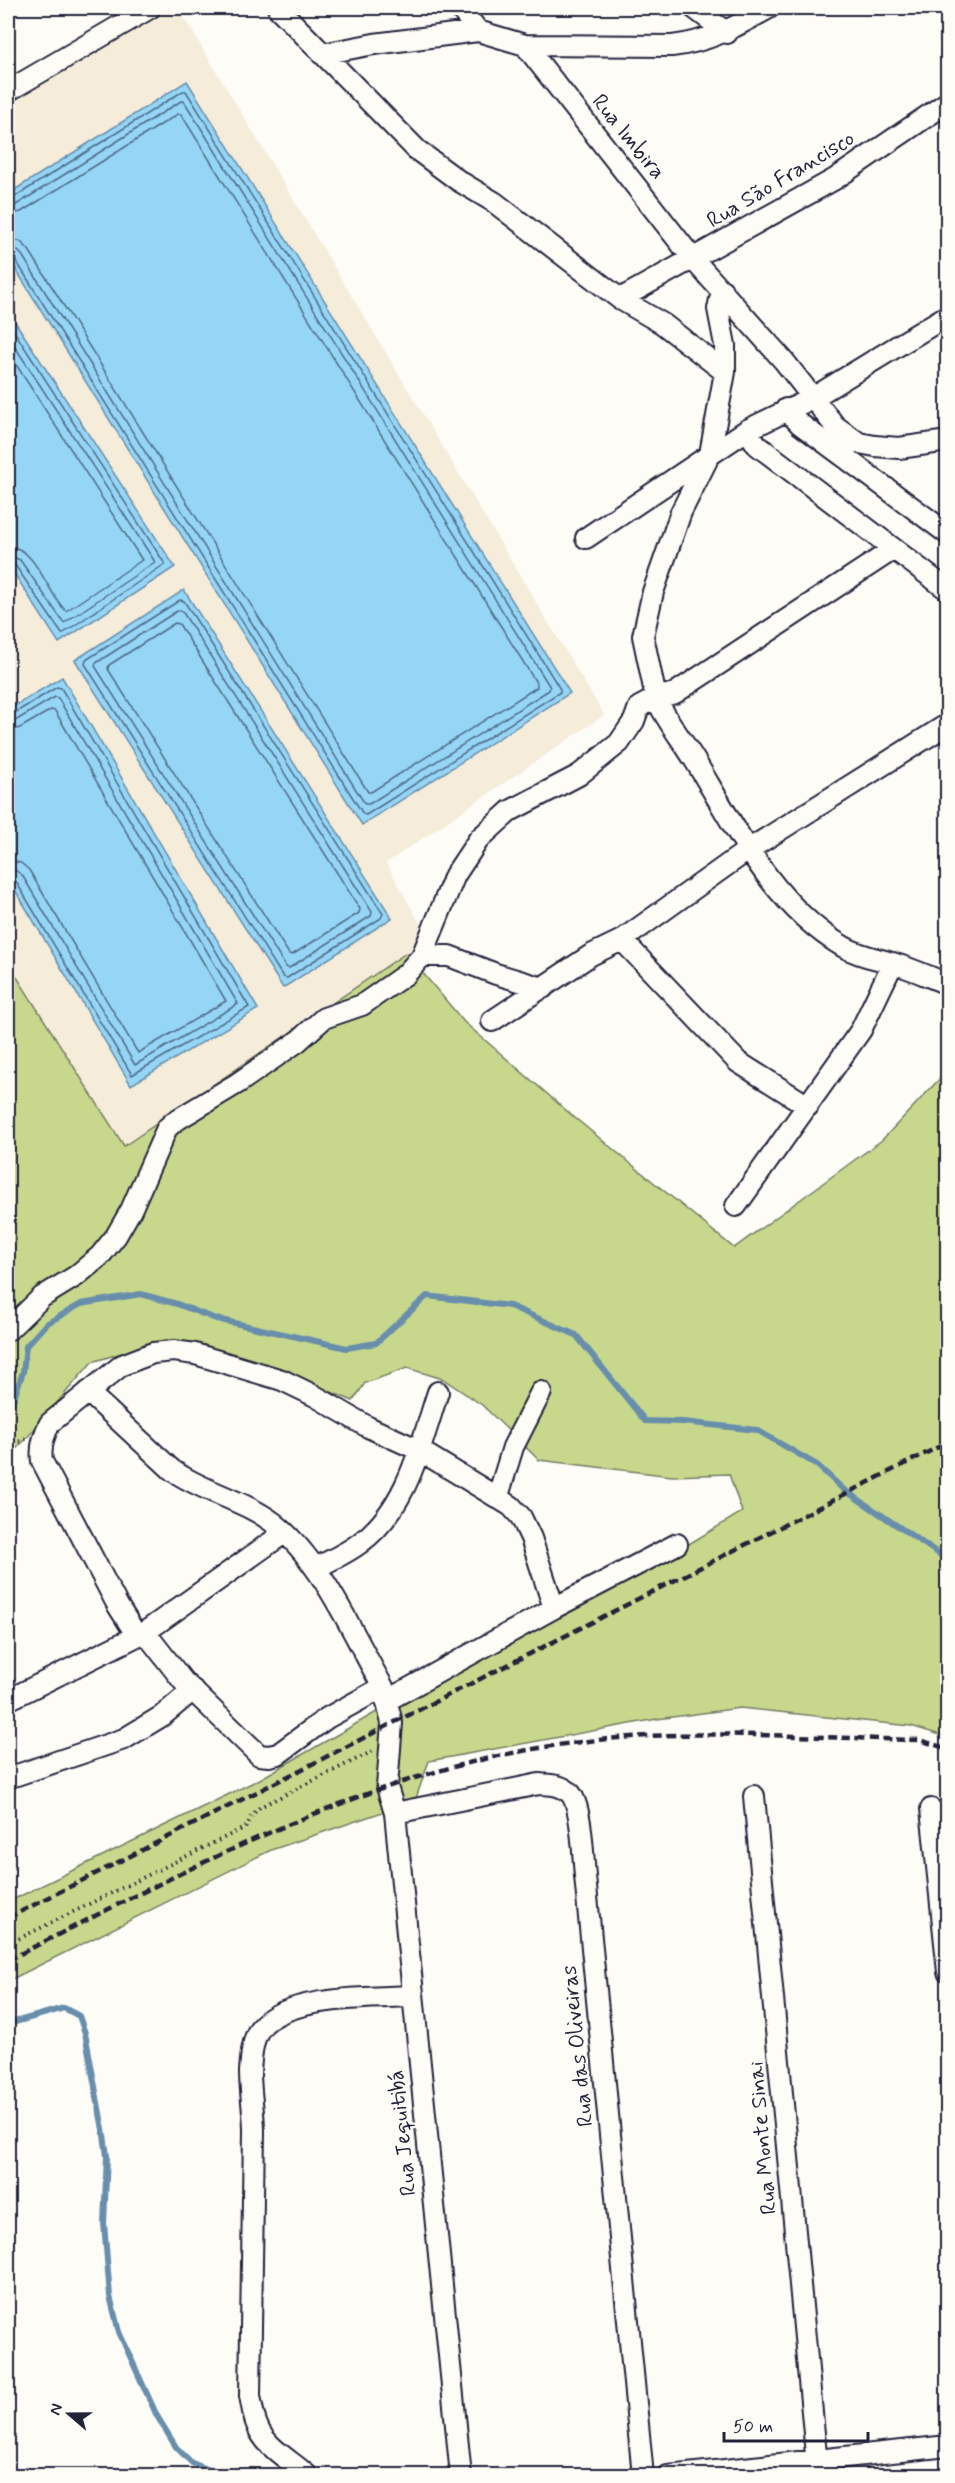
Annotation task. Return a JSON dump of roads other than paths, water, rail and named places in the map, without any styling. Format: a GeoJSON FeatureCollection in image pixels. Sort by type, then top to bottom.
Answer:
{"type":"FeatureCollection","features":[{"type":"Feature","properties":{"kind":"street"},"geometry":{"type":"LineString","coordinates":[[8,91],[150,8]]}},
{"type":"Feature","properties":{"kind":"street"},"geometry":{"type":"LineString","coordinates":[[279,8],[417,150],[627,296],[725,372]]}},
{"type":"Feature","properties":{"kind":"street"},"geometry":{"type":"LineString","coordinates":[[460,8],[478,31]]}},
{"type":"Feature","properties":{"kind":"street"},"geometry":{"type":"LineString","coordinates":[[694,8],[727,33]]}},
{"type":"Feature","properties":{"kind":"street"},"geometry":{"type":"LineString","coordinates":[[322,54],[374,44],[478,31],[525,45],[672,46],[694,44],[727,33],[769,8]]}},
{"type":"Feature","properties":{"kind":"street","name":"Rua Imbira"},"geometry":{"type":"LineString","coordinates":[[525,45],[693,259],[784,361],[811,399],[835,426],[859,443],[899,448],[948,441]]}},
{"type":"Feature","properties":{"kind":"street","name":"Rua São Francisco"},"geometry":{"type":"LineString","coordinates":[[627,296],[835,179],[948,102]]}},
{"type":"Feature","properties":{"kind":"street"},"geometry":{"type":"LineString","coordinates":[[722,290],[718,309],[725,345],[725,372],[710,454],[681,512],[653,592],[643,636],[656,698],[748,850],[794,908],[821,932],[846,948],[867,958],[893,963],[948,984]]}},
{"type":"Feature","properties":{"kind":"street"},"geometry":{"type":"LineString","coordinates":[[586,538],[747,430],[786,409],[811,399],[948,315]]}},
{"type":"Feature","properties":{"kind":"street"},"geometry":{"type":"LineString","coordinates":[[786,409],[800,424],[948,534]]}},
{"type":"Feature","properties":{"kind":"street"},"geometry":{"type":"LineString","coordinates":[[747,430],[757,445],[948,590]]}},
{"type":"Feature","properties":{"kind":"street"},"geometry":{"type":"LineString","coordinates":[[8,1330],[42,1296],[76,1276],[100,1256],[116,1236],[131,1210],[162,1138],[175,1121],[238,1083],[297,1042],[324,1018],[362,1005],[405,974],[422,956],[455,875],[479,838],[510,811],[579,775],[619,743],[634,721],[639,707],[656,698],[675,693],[894,549]]}},
{"type":"Feature","properties":{"kind":"street"},"geometry":{"type":"LineString","coordinates":[[492,1021],[591,955],[622,940],[748,850],[948,724]]}},
{"type":"Feature","properties":{"kind":"street"},"geometry":{"type":"LineString","coordinates":[[622,940],[738,1062],[808,1106]]}},
{"type":"Feature","properties":{"kind":"street"},"geometry":{"type":"LineString","coordinates":[[422,956],[449,956],[543,988]]}},
{"type":"Feature","properties":{"kind":"street"},"geometry":{"type":"LineString","coordinates":[[736,1206],[861,1030],[893,963]]}},
{"type":"Feature","properties":{"kind":"street"},"geometry":{"type":"LineString","coordinates":[[554,1608],[531,1538],[521,1517],[498,1496],[419,1450],[368,1427],[282,1380],[195,1354],[174,1351],[153,1353],[122,1365],[50,1423],[44,1434],[41,1449],[42,1461],[118,1606],[183,1681],[259,1755],[278,1754],[327,1718],[385,1694],[554,1608],[677,1544]]}},
{"type":"Feature","properties":{"kind":"street"},"geometry":{"type":"LineString","coordinates":[[88,1392],[172,1470],[187,1480],[255,1512],[284,1533],[316,1568],[385,1694]]}},
{"type":"Feature","properties":{"kind":"street"},"geometry":{"type":"LineString","coordinates":[[316,1568],[361,1543],[383,1520],[402,1491],[419,1450],[438,1392]]}},
{"type":"Feature","properties":{"kind":"street"},"geometry":{"type":"LineString","coordinates":[[498,1496],[513,1447],[541,1392]]}},
{"type":"Feature","properties":{"kind":"street"},"geometry":{"type":"LineString","coordinates":[[8,1700],[141,1634],[284,1533]]}},
{"type":"Feature","properties":{"kind":"street"},"geometry":{"type":"LineString","coordinates":[[10,1773],[124,1739],[162,1716],[193,1690]]}},
{"type":"Feature","properties":{"kind":"street","name":"Rua Jequitibá"},"geometry":{"type":"LineString","coordinates":[[385,1694],[392,1723],[387,1786],[394,1813],[461,2475]]}},
{"type":"Feature","properties":{"kind":"street","name":"Rua das Oliveiras"},"geometry":{"type":"LineString","coordinates":[[394,1813],[539,1784],[557,1785],[572,1795],[578,1813],[585,1876],[643,2475]]}},
{"type":"Feature","properties":{"kind":"street","name":"Rua Monte Sinai"},"geometry":{"type":"LineString","coordinates":[[754,1796],[817,2467]]}},
{"type":"Feature","properties":{"kind":"street"},"geometry":{"type":"LineString","coordinates":[[931,1809],[948,1972]]}},
{"type":"Feature","properties":{"kind":"street"},"geometry":{"type":"LineString","coordinates":[[308,2475],[292,2460],[271,2448],[257,2427],[250,2396],[254,2127],[250,2073],[253,2044],[261,2028],[277,2016],[302,2005],[336,1999],[413,1996]]}},
{"type":"Feature","properties":{"kind":"street"},"geometry":{"type":"LineString","coordinates":[[668,2475],[817,2467],[948,2446]]}},
{"type":"Feature","properties":{"kind":"water"},"geometry":{"type":"Polygon","coordinates":[[[187,81],[570,693],[362,825],[8,257],[8,194],[187,81]]]}},
{"type":"Feature","properties":{"kind":"water"},"geometry":{"type":"Polygon","coordinates":[[[8,311],[175,567],[59,643],[8,564],[8,311]]]}},
{"type":"Feature","properties":{"kind":"water"},"geometry":{"type":"Polygon","coordinates":[[[184,590],[392,918],[283,988],[75,660],[184,590]]]}},
{"type":"Feature","properties":{"kind":"water"},"geometry":{"type":"Polygon","coordinates":[[[62,677],[258,1009],[131,1085],[8,878],[8,710],[62,677]]]}},
{"type":"Feature","properties":{"kind":"waterway"},"geometry":{"type":"LineString","coordinates":[[8,1407],[12,1403],[23,1372],[26,1346],[46,1324],[81,1304],[141,1294],[177,1304],[216,1319],[347,1348],[376,1343],[427,1296],[510,1306],[576,1335],[645,1421],[683,1422],[757,1430],[817,1465],[843,1489],[948,1560]]}},
{"type":"Feature","properties":{"kind":"waterway"},"geometry":{"type":"LineString","coordinates":[[8,2024],[64,2008],[79,2016],[85,2033],[107,2156],[104,2223],[110,2296],[119,2332],[157,2416],[176,2447],[192,2463],[225,2476]]}},
{"type":"Feature","properties":{"kind":"railway"},"geometry":{"type":"LineString","coordinates":[[8,1918],[948,1442]]}},
{"type":"Feature","properties":{"kind":"railway"},"geometry":{"type":"LineString","coordinates":[[8,1960],[147,1890],[289,1824],[362,1796],[436,1772],[511,1753],[630,1737],[712,1734],[920,1740],[948,1749]]}}]}
